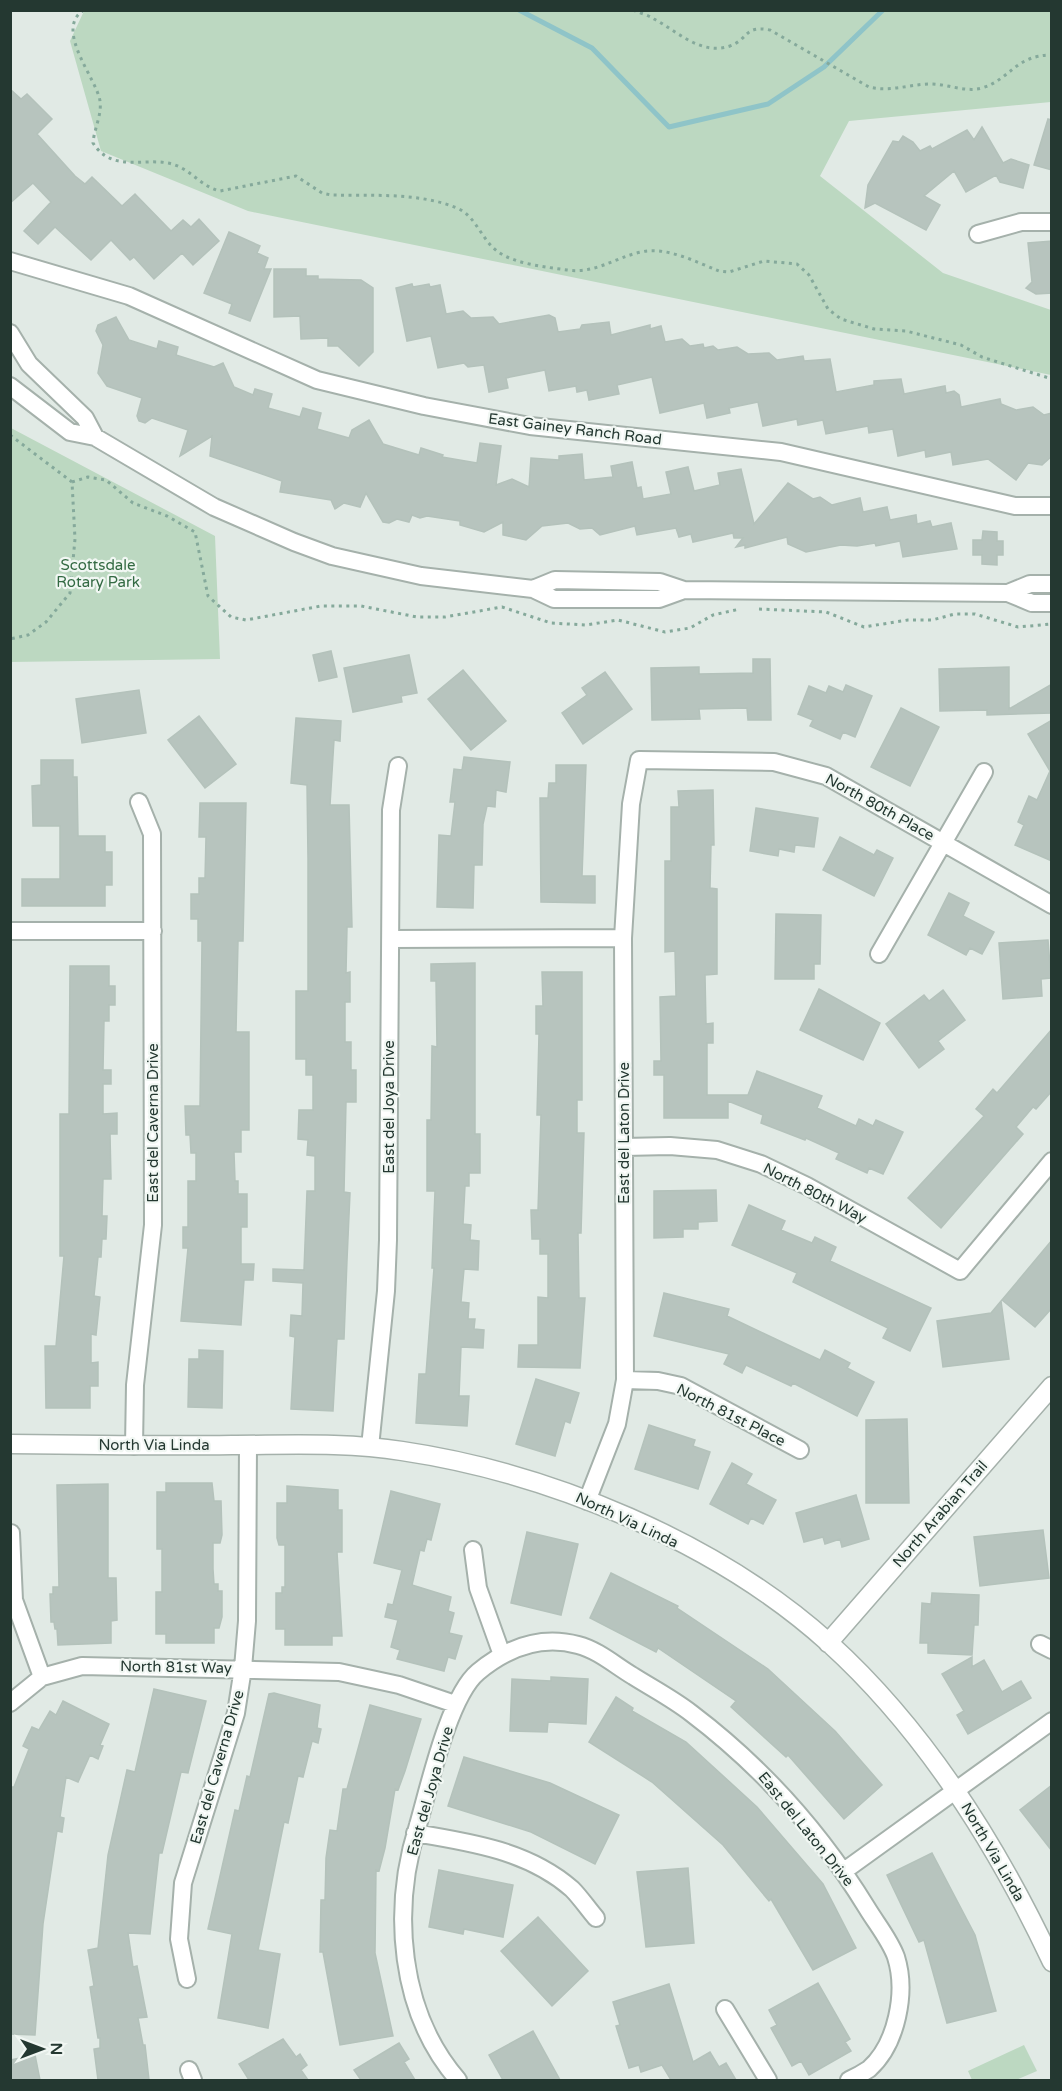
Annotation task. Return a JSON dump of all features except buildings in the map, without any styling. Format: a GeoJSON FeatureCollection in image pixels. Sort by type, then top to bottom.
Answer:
{"type":"FeatureCollection","features":[{"type":"Feature","properties":{"kind":"street"},"geometry":{"type":"LineString","coordinates":[[978,234],[1020,222],[1052,222]]}},
{"type":"Feature","properties":{"kind":"street","name":"East Gainey Ranch Road"},"geometry":{"type":"LineString","coordinates":[[10,261],[129,296],[317,380],[424,406],[530,426],[781,452],[1015,506],[1052,506]]}},
{"type":"Feature","properties":{"kind":"street"},"geometry":{"type":"LineString","coordinates":[[12,342],[29,364],[85,418],[95,437]]}},
{"type":"Feature","properties":{"kind":"street"},"geometry":{"type":"LineString","coordinates":[[10,386],[70,432],[95,437],[214,507],[294,542],[333,556],[422,576],[533,589],[554,599],[659,599],[684,590],[1008,593],[1032,603],[1052,603]]}},
{"type":"Feature","properties":{"kind":"street"},"geometry":{"type":"LineString","coordinates":[[1008,593],[1030,584],[1052,584]]}},
{"type":"Feature","properties":{"kind":"street","name":"North 80th Place"},"geometry":{"type":"LineString","coordinates":[[639,760],[774,762],[826,776],[1052,905]]}},
{"type":"Feature","properties":{"kind":"street","name":"East del Laton Drive"},"geometry":{"type":"LineString","coordinates":[[587,1501],[617,1424],[625,1380],[623,938],[631,804],[639,760]]}},
{"type":"Feature","properties":{"kind":"street","name":"East del Joya Drive"},"geometry":{"type":"LineString","coordinates":[[370,1448],[388,1250],[391,810],[398,766]]}},
{"type":"Feature","properties":{"kind":"street","name":"North 80th Place"},"geometry":{"type":"LineString","coordinates":[[879,954],[984,772]]}},
{"type":"Feature","properties":{"kind":"street","name":"East del Caverna Drive"},"geometry":{"type":"LineString","coordinates":[[134,1446],[135,1385],[153,1225],[152,834],[139,802]]}},
{"type":"Feature","properties":{"kind":"street"},"geometry":{"type":"LineString","coordinates":[[10,931],[153,931]]}},
{"type":"Feature","properties":{"kind":"street"},"geometry":{"type":"LineString","coordinates":[[390,939],[623,938]]}},
{"type":"Feature","properties":{"kind":"street","name":"North 80th Way"},"geometry":{"type":"LineString","coordinates":[[624,1147],[670,1146],[717,1150],[761,1164],[807,1186],[960,1271],[1052,1161]]}},
{"type":"Feature","properties":{"kind":"street","name":"North 81st Place"},"geometry":{"type":"LineString","coordinates":[[625,1380],[658,1381],[681,1386],[800,1450]]}},
{"type":"Feature","properties":{"kind":"street","name":"North Arabian Trail"},"geometry":{"type":"LineString","coordinates":[[828,1642],[1052,1386]]}},
{"type":"Feature","properties":{"kind":"street","name":"North Via Linda"},"geometry":{"type":"LineString","coordinates":[[10,1444],[134,1446],[335,1444],[370,1448],[478,1464],[553,1487],[641,1523],[744,1578],[828,1642],[894,1710],[956,1789],[1028,1911],[1052,1962]]}},
{"type":"Feature","properties":{"kind":"street","name":"East del Caverna Drive"},"geometry":{"type":"LineString","coordinates":[[187,1979],[179,1939],[183,1882],[233,1725],[243,1668],[247,1620],[248,1445]]}},
{"type":"Feature","properties":{"kind":"street"},"geometry":{"type":"LineString","coordinates":[[10,1703],[42,1677],[14,1600],[11,1533]]}},
{"type":"Feature","properties":{"kind":"street"},"geometry":{"type":"LineString","coordinates":[[473,1550],[478,1588],[502,1655]]}},
{"type":"Feature","properties":{"kind":"street","name":"East del Laton Drive"},"geometry":{"type":"LineString","coordinates":[[455,1704],[475,1674],[502,1655],[525,1644],[549,1642],[579,1645],[691,1713],[771,1781],[844,1870],[896,1956],[901,1986],[895,2030],[870,2068],[849,2080]]}},
{"type":"Feature","properties":{"kind":"street","name":"North 81st Way"},"geometry":{"type":"LineString","coordinates":[[42,1677],[82,1666],[339,1672],[399,1685],[455,1704]]}},
{"type":"Feature","properties":{"kind":"street","name":"East del Joya Drive"},"geometry":{"type":"LineString","coordinates":[[455,1704],[415,1833],[407,1873],[404,1957],[422,2024],[434,2049],[458,2080]]}},
{"type":"Feature","properties":{"kind":"street"},"geometry":{"type":"LineString","coordinates":[[844,1870],[1052,1721]]}},
{"type":"Feature","properties":{"kind":"street"},"geometry":{"type":"LineString","coordinates":[[415,1833],[475,1842],[535,1863],[572,1890],[596,1918]]}},
{"type":"Feature","properties":{"kind":"street"},"geometry":{"type":"LineString","coordinates":[[725,2010],[768,2080]]}},
{"type":"Feature","properties":{"kind":"path"},"geometry":{"type":"LineString","coordinates":[[84,10],[80,13],[73,28],[76,46],[100,100],[93,143],[99,153],[113,159],[141,164],[167,162],[179,166],[210,189],[220,191],[296,176],[322,193],[331,195],[400,196],[456,208],[469,215],[497,252],[514,260],[568,270],[588,271],[642,251],[656,250],[719,271],[729,272],[764,261],[796,264],[809,275],[828,309],[841,320],[874,328],[906,331],[961,345],[982,357],[1052,379]]}},
{"type":"Feature","properties":{"kind":"path"},"geometry":{"type":"LineString","coordinates":[[633,10],[654,18],[683,39],[708,47],[731,46],[748,31],[759,28],[771,30],[868,87],[879,89],[927,84],[972,90],[984,88],[1020,62],[1033,57],[1052,55]]}},
{"type":"Feature","properties":{"kind":"path"},"geometry":{"type":"LineString","coordinates":[[10,435],[72,482],[75,539],[70,592],[46,622],[28,635],[10,639]]}},
{"type":"Feature","properties":{"kind":"green space"},"geometry":{"type":"Polygon","coordinates":[[[84,11],[1051,11],[1051,102],[849,121],[820,176],[943,273],[1051,310],[1051,375],[248,211],[101,151],[70,41],[84,11]]]}},
{"type":"Feature","properties":{"kind":"green space","name":"Scottsdale Rotary Park"},"geometry":{"type":"Polygon","coordinates":[[[11,428],[215,536],[220,659],[11,662],[11,428]]]}},
{"type":"Feature","properties":{"kind":"green space"},"geometry":{"type":"Polygon","coordinates":[[[1024,2045],[1037,2071],[1016,2080],[972,2080],[968,2071],[1024,2045]]]}},
{"type":"Feature","properties":{"kind":"waterway"},"geometry":{"type":"LineString","coordinates":[[519,10],[592,48],[669,127],[768,104],[824,67],[883,10]]}}]}
